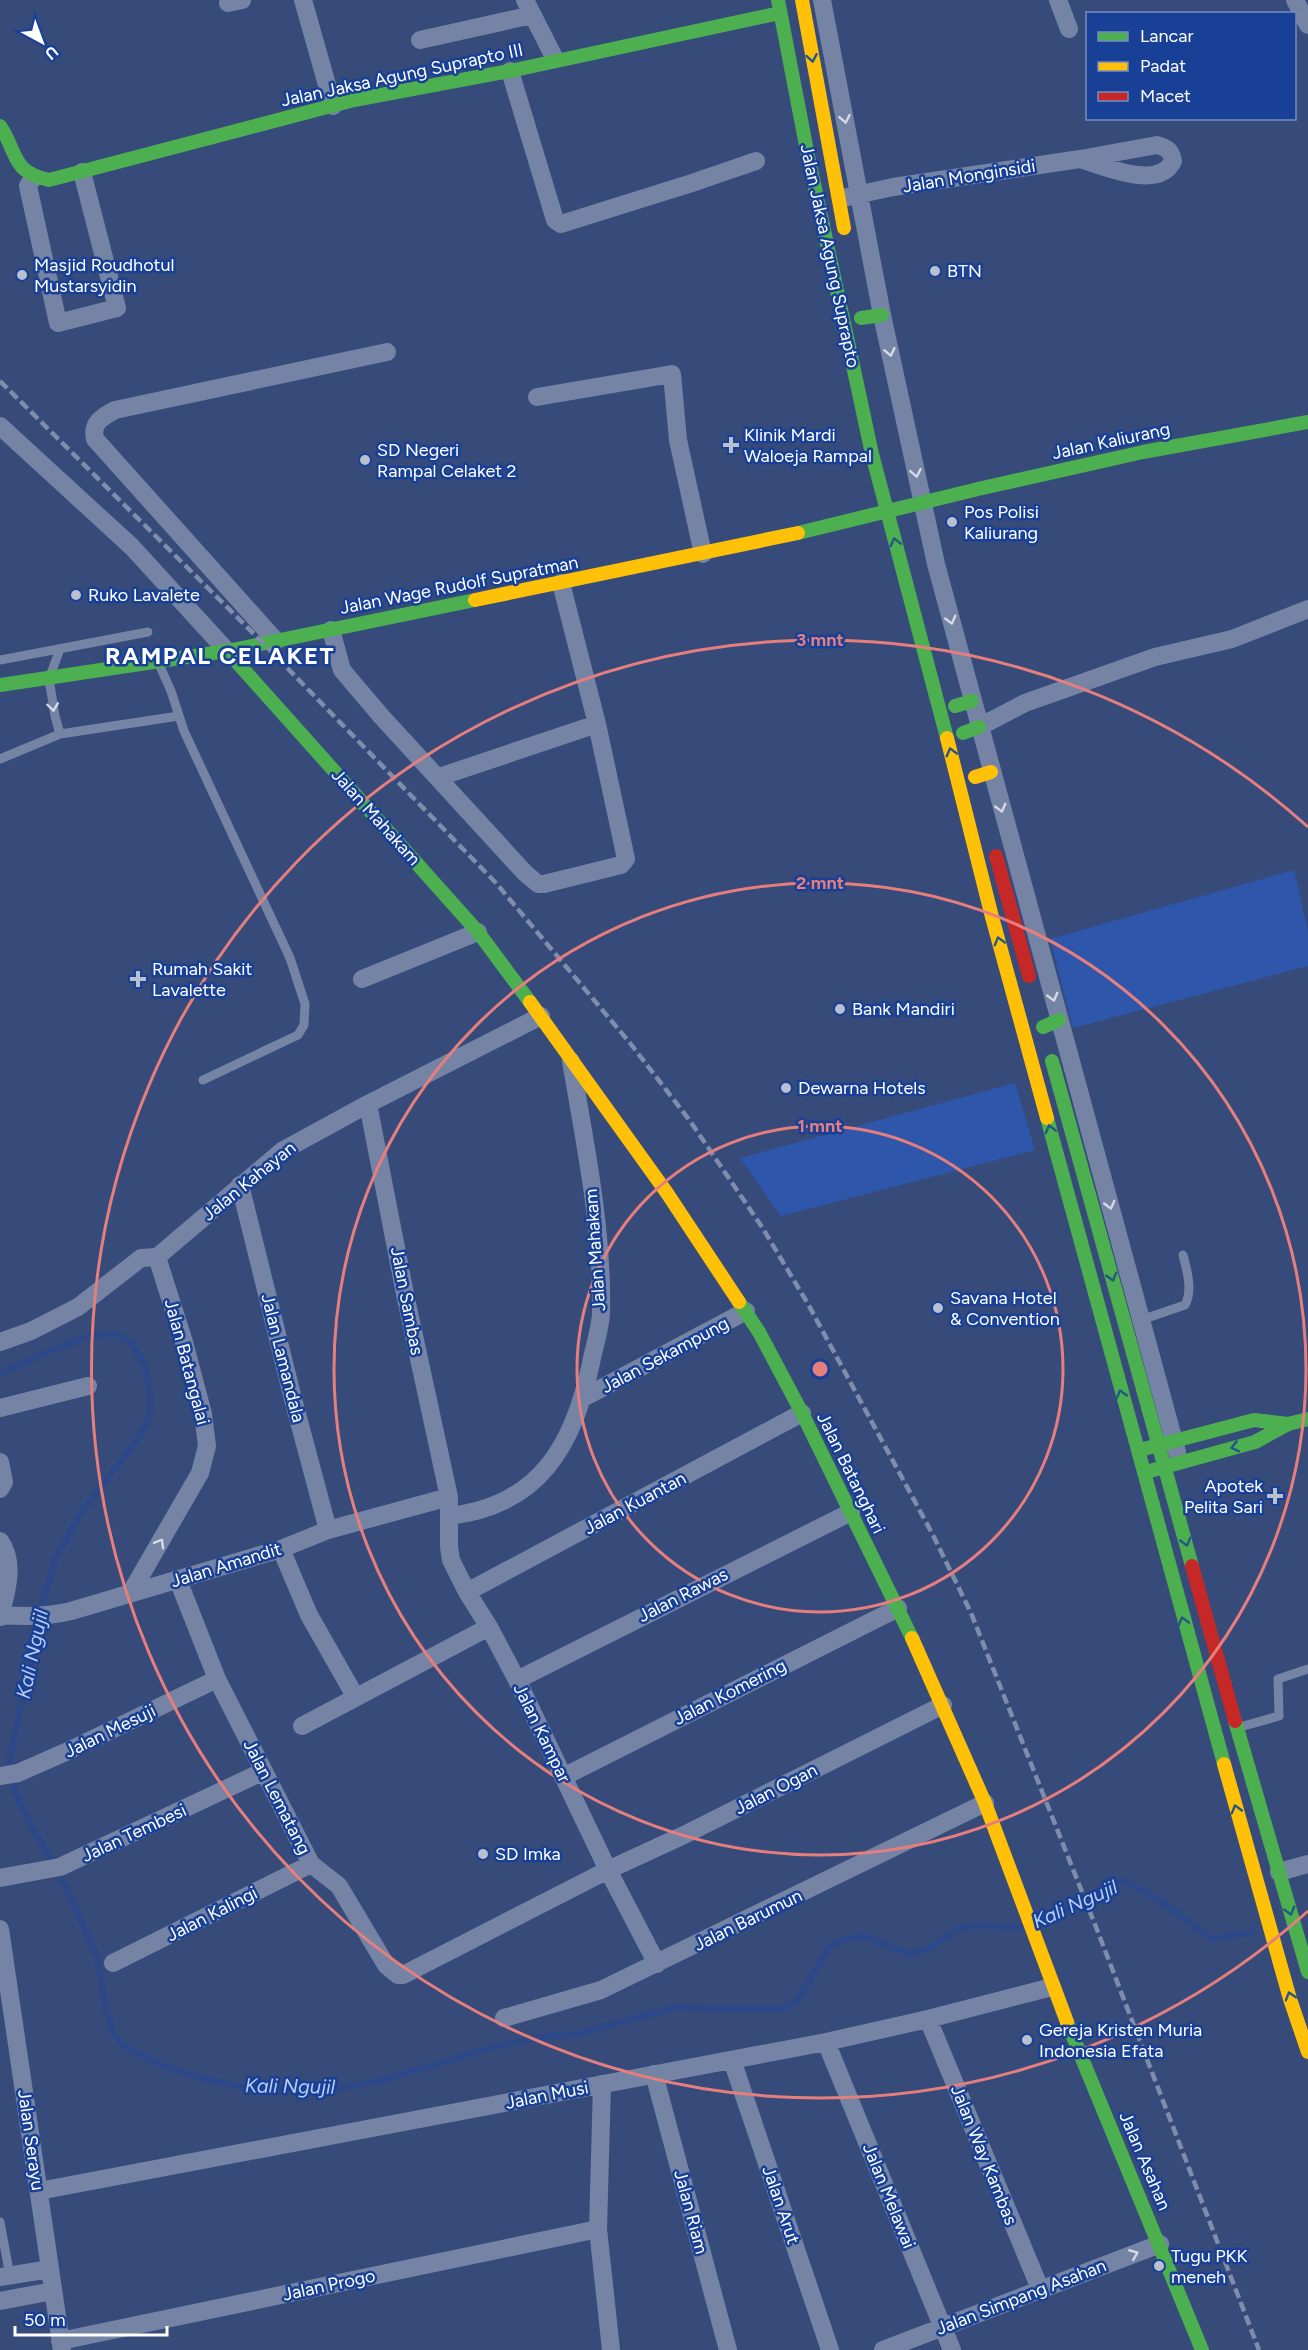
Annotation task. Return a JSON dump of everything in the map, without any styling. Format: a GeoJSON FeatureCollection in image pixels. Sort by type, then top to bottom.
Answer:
{"type":"FeatureCollection","features":[{"type":"Feature","properties":{"kind":"main road","name":"Jalan Jaksa Agung Suprapto"},"geometry":{"type":"LineString","coordinates":[[802,0],[846,242]]}},
{"type":"Feature","properties":{"kind":"main road","name":"Jalan Jaksa Agung Suprapto III"},"geometry":{"type":"LineString","coordinates":[[33,178],[49,180],[354,100],[510,70],[779,6]]}},
{"type":"Feature","properties":{"kind":"main road","name":"Jalan Jaksa Agung Suprapto"},"geometry":{"type":"LineString","coordinates":[[779,6],[862,407],[887,511],[1064,1186],[1280,1964],[1308,2052]]}},
{"type":"Feature","properties":{"kind":"main road"},"geometry":{"type":"LineString","coordinates":[[2,133],[22,172],[33,178]]}},
{"type":"Feature","properties":{"kind":"main road"},"geometry":{"type":"LineString","coordinates":[[861,318],[882,315]]}},
{"type":"Feature","properties":{"kind":"main road","name":"Jalan Kaliurang"},"geometry":{"type":"LineString","coordinates":[[922,502],[1143,452],[1308,422]]}},
{"type":"Feature","properties":{"kind":"main road","name":"Jalan Wage Rudolf Supratman"},"geometry":{"type":"LineString","coordinates":[[0,685],[227,651],[703,554],[838,525],[922,502]]}},
{"type":"Feature","properties":{"kind":"main road","name":"Jalan Mahakam"},"geometry":{"type":"LineString","coordinates":[[227,651],[478,932],[541,1016]]}},
{"type":"Feature","properties":{"kind":"main road"},"geometry":{"type":"LineString","coordinates":[[993,842],[1019,904]]}},
{"type":"Feature","properties":{"kind":"main road"},"geometry":{"type":"LineString","coordinates":[[1028,940],[1034,995]]}},
{"type":"Feature","properties":{"kind":"main road","name":"Jalan Batanghari"},"geometry":{"type":"LineString","coordinates":[[541,1016],[667,1193],[746,1311],[802,1413],[943,1705],[985,1803],[1052,1987]]}},
{"type":"Feature","properties":{"kind":"main road"},"geometry":{"type":"LineString","coordinates":[[1047,1030],[1075,1112]]}},
{"type":"Feature","properties":{"kind":"main road"},"geometry":{"type":"LineString","coordinates":[[1064,1186],[1093,1179],[1167,1443]]}},
{"type":"Feature","properties":{"kind":"main road"},"geometry":{"type":"LineString","coordinates":[[1143,1473],[1254,1442],[1288,1424],[1308,1419]]}},
{"type":"Feature","properties":{"kind":"main road"},"geometry":{"type":"LineString","coordinates":[[1137,1451],[1254,1420],[1288,1424]]}},
{"type":"Feature","properties":{"kind":"main road"},"geometry":{"type":"LineString","coordinates":[[1172,1464],[1237,1728],[1308,1972]]}},
{"type":"Feature","properties":{"kind":"main road","name":"Jalan Asahan"},"geometry":{"type":"LineString","coordinates":[[1052,1987],[1202,2350]]}},
{"type":"Feature","properties":{"kind":"street"},"geometry":{"type":"LineString","coordinates":[[303,0],[333,106]]}},
{"type":"Feature","properties":{"kind":"street"},"geometry":{"type":"LineString","coordinates":[[822,0],[858,196],[922,502],[963,718],[1019,904],[1047,1030],[1075,1112],[1093,1179],[1141,1320],[1172,1464]]}},
{"type":"Feature","properties":{"kind":"street"},"geometry":{"type":"LineString","coordinates":[[1058,0],[1070,29]]}},
{"type":"Feature","properties":{"kind":"street"},"geometry":{"type":"LineString","coordinates":[[1295,0],[1308,25]]}},
{"type":"Feature","properties":{"kind":"street"},"geometry":{"type":"LineString","coordinates":[[420,40],[528,8],[555,59]]}},
{"type":"Feature","properties":{"kind":"street"},"geometry":{"type":"LineString","coordinates":[[510,70],[555,220],[561,224],[756,161]]}},
{"type":"Feature","properties":{"kind":"street","name":"Jalan Monginsidi"},"geometry":{"type":"LineString","coordinates":[[838,199],[893,187],[1080,159]]}},
{"type":"Feature","properties":{"kind":"street"},"geometry":{"type":"LineString","coordinates":[[33,178],[28,186],[58,324],[117,308],[82,172]]}},
{"type":"Feature","properties":{"kind":"street"},"geometry":{"type":"LineString","coordinates":[[276,640],[95,439],[93,431],[95,424],[115,411],[387,352]]}},
{"type":"Feature","properties":{"kind":"street"},"geometry":{"type":"LineString","coordinates":[[537,398],[672,374],[678,440],[703,554]]}},
{"type":"Feature","properties":{"kind":"street"},"geometry":{"type":"LineString","coordinates":[[4,434],[132,548],[227,651]]}},
{"type":"Feature","properties":{"kind":"street"},"geometry":{"type":"LineString","coordinates":[[331,630],[342,670],[381,716],[538,884],[621,865],[626,859],[597,724],[561,583]]}},
{"type":"Feature","properties":{"kind":"street"},"geometry":{"type":"LineString","coordinates":[[963,718],[1024,703],[1155,657],[1232,639],[1308,609]]}},
{"type":"Feature","properties":{"kind":"street"},"geometry":{"type":"LineString","coordinates":[[438,777],[597,724]]}},
{"type":"Feature","properties":{"kind":"street"},"geometry":{"type":"LineString","coordinates":[[362,979],[478,932]]}},
{"type":"Feature","properties":{"kind":"street","name":"Jalan Kahayan"},"geometry":{"type":"LineString","coordinates":[[0,1342],[30,1332],[78,1307],[141,1258],[157,1257],[282,1151],[368,1104],[541,1016]]}},
{"type":"Feature","properties":{"kind":"street","name":"Jalan Mahakam"},"geometry":{"type":"LineString","coordinates":[[449,1516],[468,1514],[510,1499],[530,1484],[548,1467],[573,1426],[583,1398],[601,1316],[600,1260],[588,1159],[570,1056]]}},
{"type":"Feature","properties":{"kind":"street","name":"Jalan Sambas"},"geometry":{"type":"LineString","coordinates":[[368,1104],[405,1294],[449,1497]]}},
{"type":"Feature","properties":{"kind":"street","name":"Jalan Lamandala"},"geometry":{"type":"LineString","coordinates":[[240,1185],[328,1530]]}},
{"type":"Feature","properties":{"kind":"street","name":"Jalan Batangalai"},"geometry":{"type":"LineString","coordinates":[[130,1594],[200,1473],[207,1446],[203,1414],[184,1342],[157,1257]]}},
{"type":"Feature","properties":{"kind":"street","name":"Jalan Sekampung"},"geometry":{"type":"LineString","coordinates":[[583,1398],[746,1311]]}},
{"type":"Feature","properties":{"kind":"street"},"geometry":{"type":"LineString","coordinates":[[0,1408],[88,1386]]}},
{"type":"Feature","properties":{"kind":"street","name":"Jalan Kuantan"},"geometry":{"type":"LineString","coordinates":[[466,1592],[802,1413]]}},
{"type":"Feature","properties":{"kind":"street"},"geometry":{"type":"LineString","coordinates":[[0,1462],[4,1482],[0,1489]]}},
{"type":"Feature","properties":{"kind":"street","name":"Jalan Kampar"},"geometry":{"type":"LineString","coordinates":[[449,1497],[451,1560],[466,1592],[489,1627],[517,1680],[562,1777],[657,1965]]}},
{"type":"Feature","properties":{"kind":"street","name":"Jalan Amandit"},"geometry":{"type":"LineString","coordinates":[[0,1616],[53,1616],[281,1549],[328,1530],[449,1497]]}},
{"type":"Feature","properties":{"kind":"street","name":"Jalan Rawas"},"geometry":{"type":"LineString","coordinates":[[517,1680],[851,1512]]}},
{"type":"Feature","properties":{"kind":"street"},"geometry":{"type":"LineString","coordinates":[[0,1541],[5,1548],[9,1562],[0,1616]]}},
{"type":"Feature","properties":{"kind":"street"},"geometry":{"type":"LineString","coordinates":[[281,1549],[309,1615],[355,1696]]}},
{"type":"Feature","properties":{"kind":"street","name":"Jalan Lematang"},"geometry":{"type":"LineString","coordinates":[[178,1580],[217,1679],[311,1864],[339,1886],[386,1965],[398,1975],[403,1975],[608,1870]]}},
{"type":"Feature","properties":{"kind":"street","name":"Jalan Komering"},"geometry":{"type":"LineString","coordinates":[[562,1777],[898,1608]]}},
{"type":"Feature","properties":{"kind":"street"},"geometry":{"type":"LineString","coordinates":[[302,1726],[489,1627]]}},
{"type":"Feature","properties":{"kind":"street","name":"Jalan Mesuji"},"geometry":{"type":"LineString","coordinates":[[7,1774],[68,1751],[217,1679]]}},
{"type":"Feature","properties":{"kind":"street","name":"Jalan Ogan"},"geometry":{"type":"LineString","coordinates":[[608,1870],[684,1835],[943,1705]]}},
{"type":"Feature","properties":{"kind":"street","name":"Jalan Tembesi"},"geometry":{"type":"LineString","coordinates":[[0,1878],[52,1869],[264,1771]]}},
{"type":"Feature","properties":{"kind":"street","name":"Jalan Barumun"},"geometry":{"type":"LineString","coordinates":[[504,2018],[601,1990],[657,1965],[985,1803]]}},
{"type":"Feature","properties":{"kind":"street","name":"Jalan Kalingi"},"geometry":{"type":"LineString","coordinates":[[113,1963],[311,1864]]}},
{"type":"Feature","properties":{"kind":"street"},"geometry":{"type":"LineString","coordinates":[[1279,1872],[1308,1864]]}},
{"type":"Feature","properties":{"kind":"street","name":"Jalan Serayu"},"geometry":{"type":"LineString","coordinates":[[0,1929],[61,2346]]}},
{"type":"Feature","properties":{"kind":"street","name":"Jalan Musi"},"geometry":{"type":"LineString","coordinates":[[39,2191],[826,2042],[1052,1987]]}},
{"type":"Feature","properties":{"kind":"street","name":"Jalan Way Kambas"},"geometry":{"type":"LineString","coordinates":[[928,2019],[1041,2291]]}},
{"type":"Feature","properties":{"kind":"street","name":"Jalan Melawai"},"geometry":{"type":"LineString","coordinates":[[826,2042],[952,2350]]}},
{"type":"Feature","properties":{"kind":"street","name":"Jalan Arut"},"geometry":{"type":"LineString","coordinates":[[732,2060],[831,2350]]}},
{"type":"Feature","properties":{"kind":"street","name":"Jalan Riam"},"geometry":{"type":"LineString","coordinates":[[654,2074],[728,2350]]}},
{"type":"Feature","properties":{"kind":"street"},"geometry":{"type":"LineString","coordinates":[[602,2084],[598,2229],[607,2349]]}},
{"type":"Feature","properties":{"kind":"street","name":"Jalan Progo"},"geometry":{"type":"LineString","coordinates":[[61,2346],[598,2229]]}},
{"type":"Feature","properties":{"kind":"street","name":"Jalan Simpang Asahan"},"geometry":{"type":"LineString","coordinates":[[883,2350],[1160,2244]]}},
{"type":"Feature","properties":{"kind":"street"},"geometry":{"type":"LineString","coordinates":[[5,2276],[50,2269]]}},
{"type":"Feature","properties":{"kind":"street"},"geometry":{"type":"LineString","coordinates":[[0,2301],[53,2290]]}},
{"type":"Feature","properties":{"kind":"lane"},"geometry":{"type":"LineString","coordinates":[[0,660],[148,632]]}},
{"type":"Feature","properties":{"kind":"lane"},"geometry":{"type":"LineString","coordinates":[[60,649],[50,679],[60,734]]}},
{"type":"Feature","properties":{"kind":"lane"},"geometry":{"type":"LineString","coordinates":[[158,662],[171,691],[184,731],[290,958],[305,1004],[304,1025],[298,1035],[203,1080]]}},
{"type":"Feature","properties":{"kind":"lane"},"geometry":{"type":"LineString","coordinates":[[0,759],[60,734],[179,716]]}},
{"type":"Feature","properties":{"kind":"lane"},"geometry":{"type":"LineString","coordinates":[[1141,1320],[1185,1305],[1189,1298],[1189,1288],[1183,1255]]}},
{"type":"Feature","properties":{"kind":"lane"},"geometry":{"type":"LineString","coordinates":[[1237,1728],[1279,1716],[1278,1679],[1308,1669]]}},
{"type":"Feature","properties":{"kind":"lane"},"geometry":{"type":"LineString","coordinates":[[0,2222],[5,2276]]}},
{"type":"Feature","properties":{"kind":"shaded area"},"geometry":{"type":"Polygon","coordinates":[[[1294,870],[1308,932],[1308,966],[1073,1028],[1050,939],[1294,870]]]}},
{"type":"Feature","properties":{"kind":"shaded area"},"geometry":{"type":"Polygon","coordinates":[[[1015,1083],[1035,1150],[781,1216],[740,1158],[1015,1083]]]}},
{"type":"Feature","properties":{"kind":"waterway","name":"Kali Ngujil"},"geometry":{"type":"LineString","coordinates":[[0,1374],[49,1351],[90,1336],[118,1334],[132,1344],[139,1354],[145,1367],[151,1399],[148,1421],[138,1439],[82,1511],[55,1559],[40,1614],[10,1760],[16,1794],[60,1875],[97,1956],[106,2009],[114,2036],[124,2046],[161,2065],[200,2078],[245,2088],[293,2091],[330,2090],[394,2078],[410,2071],[489,2048],[543,2037],[578,2034],[675,2007],[781,2009],[797,2001],[829,1948],[839,1941],[864,1936],[909,1954],[925,1950],[960,1929],[976,1925],[1024,1927]]}},
{"type":"Feature","properties":{"kind":"waterway","name":"Kali Ngujil"},"geometry":{"type":"LineString","coordinates":[[1036,1922],[1077,1905],[1109,1884],[1121,1880],[1153,1896],[1212,1939],[1252,1932]]}},
{"type":"Feature","properties":{"kind":"railway"},"geometry":{"type":"LineString","coordinates":[[0,381],[263,643],[496,883],[630,1043],[690,1121],[762,1227],[808,1304],[933,1535],[971,1613],[1096,1927],[1259,2350]]}},
{"type":"Feature","properties":{"kind":"traffic: fast"},"geometry":{"type":"LineString","coordinates":[[778,0],[807,151],[872,454],[947,738]]}},
{"type":"Feature","properties":{"kind":"traffic: fast"},"geometry":{"type":"LineString","coordinates":[[0,126],[22,167],[28,172],[49,180],[354,100],[510,71],[780,13]]}},
{"type":"Feature","properties":{"kind":"traffic: fast"},"geometry":{"type":"LineString","coordinates":[[861,318],[882,315]]}},
{"type":"Feature","properties":{"kind":"traffic: fast"},"geometry":{"type":"LineString","coordinates":[[798,533],[1143,452],[1308,422]]}},
{"type":"Feature","properties":{"kind":"traffic: fast"},"geometry":{"type":"LineString","coordinates":[[0,685],[227,651],[475,600]]}},
{"type":"Feature","properties":{"kind":"traffic: fast"},"geometry":{"type":"LineString","coordinates":[[227,651],[478,932],[530,1002]]}},
{"type":"Feature","properties":{"kind":"traffic: fast"},"geometry":{"type":"LineString","coordinates":[[955,706],[972,701]]}},
{"type":"Feature","properties":{"kind":"traffic: fast"},"geometry":{"type":"LineString","coordinates":[[963,733],[979,727]]}},
{"type":"Feature","properties":{"kind":"traffic: fast"},"geometry":{"type":"LineString","coordinates":[[1043,1027],[1059,1020]]}},
{"type":"Feature","properties":{"kind":"traffic: fast"},"geometry":{"type":"LineString","coordinates":[[1052,1061],[1192,1566]]}},
{"type":"Feature","properties":{"kind":"traffic: fast"},"geometry":{"type":"LineString","coordinates":[[1047,1118],[1224,1764]]}},
{"type":"Feature","properties":{"kind":"traffic: fast"},"geometry":{"type":"LineString","coordinates":[[739,1302],[759,1332],[802,1413],[912,1638]]}},
{"type":"Feature","properties":{"kind":"traffic: fast"},"geometry":{"type":"LineString","coordinates":[[1146,1472],[1255,1442],[1288,1424],[1308,1419]]}},
{"type":"Feature","properties":{"kind":"traffic: fast"},"geometry":{"type":"LineString","coordinates":[[1140,1450],[1254,1420],[1288,1424]]}},
{"type":"Feature","properties":{"kind":"traffic: fast"},"geometry":{"type":"LineString","coordinates":[[1235,1721],[1308,1972]]}},
{"type":"Feature","properties":{"kind":"traffic: fast"},"geometry":{"type":"LineString","coordinates":[[1067,2022],[1202,2350]]}},
{"type":"Feature","properties":{"kind":"traffic: slow"},"geometry":{"type":"LineString","coordinates":[[802,0],[844,228]]}},
{"type":"Feature","properties":{"kind":"traffic: slow"},"geometry":{"type":"LineString","coordinates":[[475,600],[798,533]]}},
{"type":"Feature","properties":{"kind":"traffic: slow"},"geometry":{"type":"LineString","coordinates":[[947,738],[992,917],[1047,1118]]}},
{"type":"Feature","properties":{"kind":"traffic: slow"},"geometry":{"type":"LineString","coordinates":[[975,777],[991,772]]}},
{"type":"Feature","properties":{"kind":"traffic: slow"},"geometry":{"type":"LineString","coordinates":[[530,1002],[667,1193],[739,1302]]}},
{"type":"Feature","properties":{"kind":"traffic: slow"},"geometry":{"type":"LineString","coordinates":[[912,1638],[985,1803],[1067,2022]]}},
{"type":"Feature","properties":{"kind":"traffic: slow"},"geometry":{"type":"LineString","coordinates":[[1224,1764],[1290,1999],[1308,2052]]}},
{"type":"Feature","properties":{"kind":"traffic: jam"},"geometry":{"type":"LineString","coordinates":[[996,856],[1029,976]]}},
{"type":"Feature","properties":{"kind":"traffic: jam"},"geometry":{"type":"LineString","coordinates":[[1192,1566],[1235,1721]]}},
{"type":"Feature","properties":{"kind":"place","name":"BTN"},"geometry":{"type":"Point","coordinates":[935,271]}},
{"type":"Feature","properties":{"kind":"place","name":"Masjid Roudhotul Mustarsyidin"},"geometry":{"type":"Point","coordinates":[22,275]}},
{"type":"Feature","properties":{"kind":"place","name":"Klinik Mardi Waloeja Rampal"},"geometry":{"type":"Point","coordinates":[731,445]}},
{"type":"Feature","properties":{"kind":"place","name":"SD Negeri Rampal Celaket 2"},"geometry":{"type":"Point","coordinates":[365,460]}},
{"type":"Feature","properties":{"kind":"place","name":"Pos Polisi Kaliurang"},"geometry":{"type":"Point","coordinates":[952,522]}},
{"type":"Feature","properties":{"kind":"place","name":"Ruko Lavalete"},"geometry":{"type":"Point","coordinates":[76,595]}},
{"type":"Feature","properties":{"kind":"place","name":"Rumah Sakit Lavalette"},"geometry":{"type":"Point","coordinates":[138,979]}},
{"type":"Feature","properties":{"kind":"place","name":"Bank Mandiri"},"geometry":{"type":"Point","coordinates":[840,1009]}},
{"type":"Feature","properties":{"kind":"place","name":"Dewarna Hotels"},"geometry":{"type":"Point","coordinates":[786,1088]}},
{"type":"Feature","properties":{"kind":"place","name":"Savana Hotel & Convention"},"geometry":{"type":"Point","coordinates":[938,1308]}},
{"type":"Feature","properties":{"kind":"place","name":"Apotek Pelita Sari"},"geometry":{"type":"Point","coordinates":[1275,1496]}},
{"type":"Feature","properties":{"kind":"place","name":"SD Imka"},"geometry":{"type":"Point","coordinates":[483,1854]}},
{"type":"Feature","properties":{"kind":"place","name":"Gereja Kristen Muria Indonesia Efata"},"geometry":{"type":"Point","coordinates":[1027,2040]}},
{"type":"Feature","properties":{"kind":"place","name":"Tugu PKK meneh"},"geometry":{"type":"Point","coordinates":[1159,2266]}},
{"type":"Feature","properties":{"kind":"district","name":"RAMPAL CELAKET"},"geometry":{"type":"Point","coordinates":[220,656]}}]}
